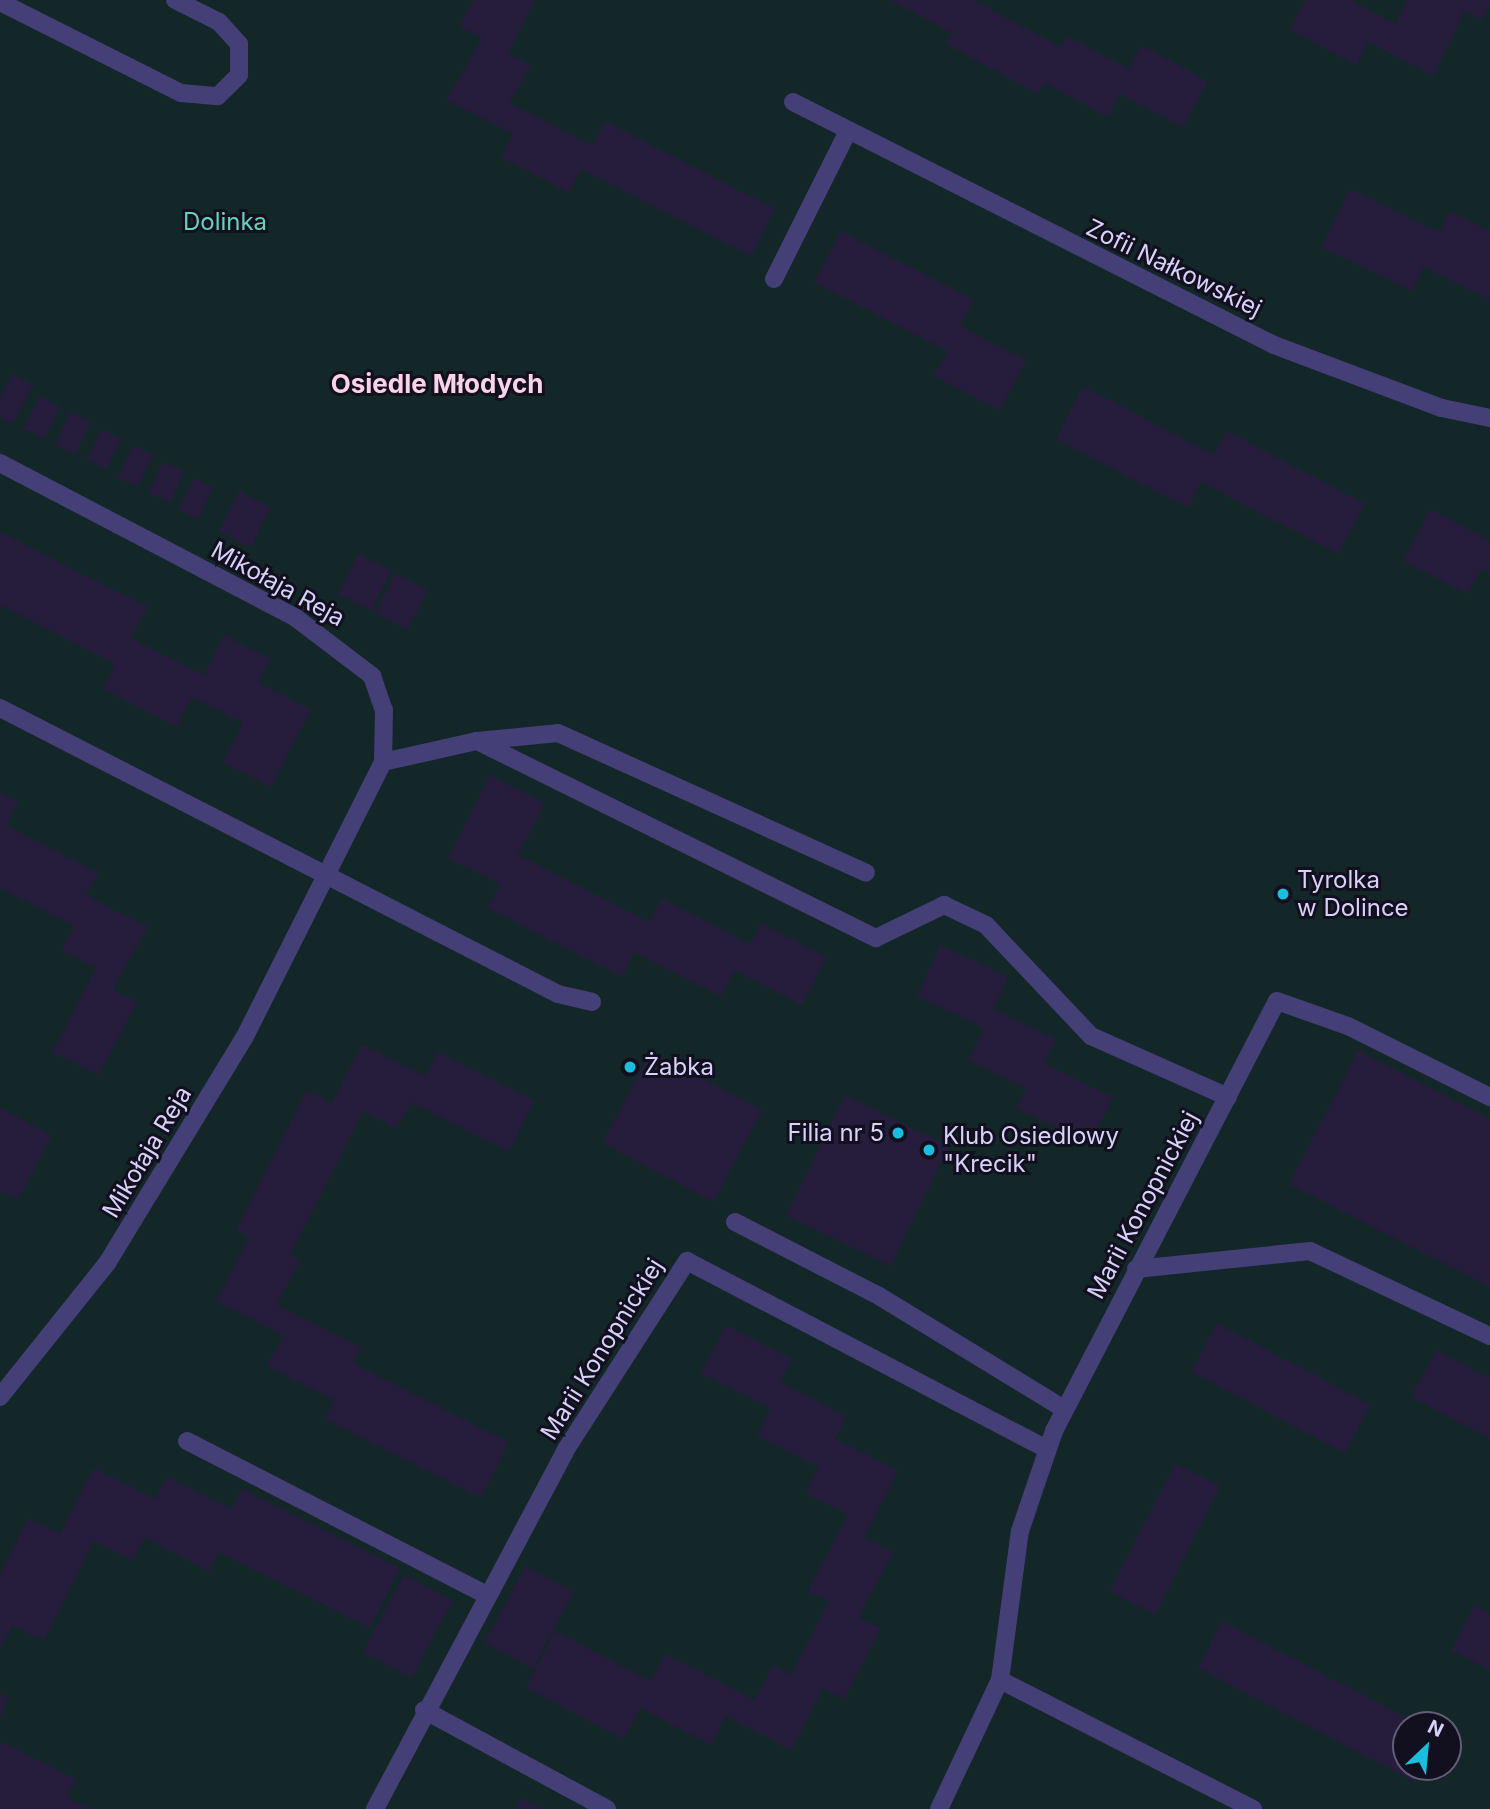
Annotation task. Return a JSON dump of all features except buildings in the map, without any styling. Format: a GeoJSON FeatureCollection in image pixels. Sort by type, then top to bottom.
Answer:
{"type":"FeatureCollection","features":[{"type":"Feature","properties":{"kind":"street"},"geometry":{"type":"LineString","coordinates":[[0,2],[181,93],[218,96],[239,75],[239,44],[219,22],[175,0]]}},
{"type":"Feature","properties":{"kind":"street","name":"Zofii Nałkowskiej"},"geometry":{"type":"LineString","coordinates":[[793,102],[847,133],[1274,345],[1442,408],[1490,418]]}},
{"type":"Feature","properties":{"kind":"street"},"geometry":{"type":"LineString","coordinates":[[774,279],[847,133]]}},
{"type":"Feature","properties":{"kind":"street","name":"Mikołaja Reja"},"geometry":{"type":"LineString","coordinates":[[0,463],[296,618],[345,651],[372,676],[384,710],[383,762],[244,1038],[108,1262],[0,1397]]}},
{"type":"Feature","properties":{"kind":"street"},"geometry":{"type":"LineString","coordinates":[[0,708],[558,994],[592,1002]]}},
{"type":"Feature","properties":{"kind":"street"},"geometry":{"type":"LineString","coordinates":[[383,762],[477,741],[558,733],[866,873]]}},
{"type":"Feature","properties":{"kind":"street"},"geometry":{"type":"LineString","coordinates":[[477,741],[876,938],[944,905],[986,925],[1090,1036],[1228,1097]]}},
{"type":"Feature","properties":{"kind":"street","name":"Marii Konopnickiej"},"geometry":{"type":"LineString","coordinates":[[939,1809],[1000,1680],[1020,1531],[1047,1449],[1136,1269],[1277,1001],[1348,1026],[1490,1097]]}},
{"type":"Feature","properties":{"kind":"street"},"geometry":{"type":"LineString","coordinates":[[735,1222],[879,1296],[1065,1409]]}},
{"type":"Feature","properties":{"kind":"street"},"geometry":{"type":"LineString","coordinates":[[1136,1269],[1310,1251],[1490,1336]]}},
{"type":"Feature","properties":{"kind":"street","name":"Marii Konopnickiej"},"geometry":{"type":"LineString","coordinates":[[375,1809],[485,1594],[565,1451],[687,1261],[1047,1449]]}},
{"type":"Feature","properties":{"kind":"street"},"geometry":{"type":"LineString","coordinates":[[187,1441],[485,1594]]}},
{"type":"Feature","properties":{"kind":"street"},"geometry":{"type":"LineString","coordinates":[[1000,1680],[1253,1809]]}},
{"type":"Feature","properties":{"kind":"street"},"geometry":{"type":"LineString","coordinates":[[424,1710],[607,1809]]}},
{"type":"Feature","properties":{"kind":"green space","name":"Dolinka"},"geometry":{"type":"Polygon","coordinates":[[[0,0],[1490,0],[1490,1809],[0,1809],[0,0]]]}},
{"type":"Feature","properties":{"kind":"place","name":"Tyrolka w Dolince"},"geometry":{"type":"Point","coordinates":[1283,894]}},
{"type":"Feature","properties":{"kind":"place","name":"Żabka"},"geometry":{"type":"Point","coordinates":[630,1067]}},
{"type":"Feature","properties":{"kind":"place","name":"Filia nr 5"},"geometry":{"type":"Point","coordinates":[898,1133]}},
{"type":"Feature","properties":{"kind":"place","name":"Klub Osiedlowy \"Krecik\""},"geometry":{"type":"Point","coordinates":[929,1150]}},
{"type":"Feature","properties":{"kind":"district","name":"Osiedle Młodych"},"geometry":{"type":"Point","coordinates":[437,384]}}]}
